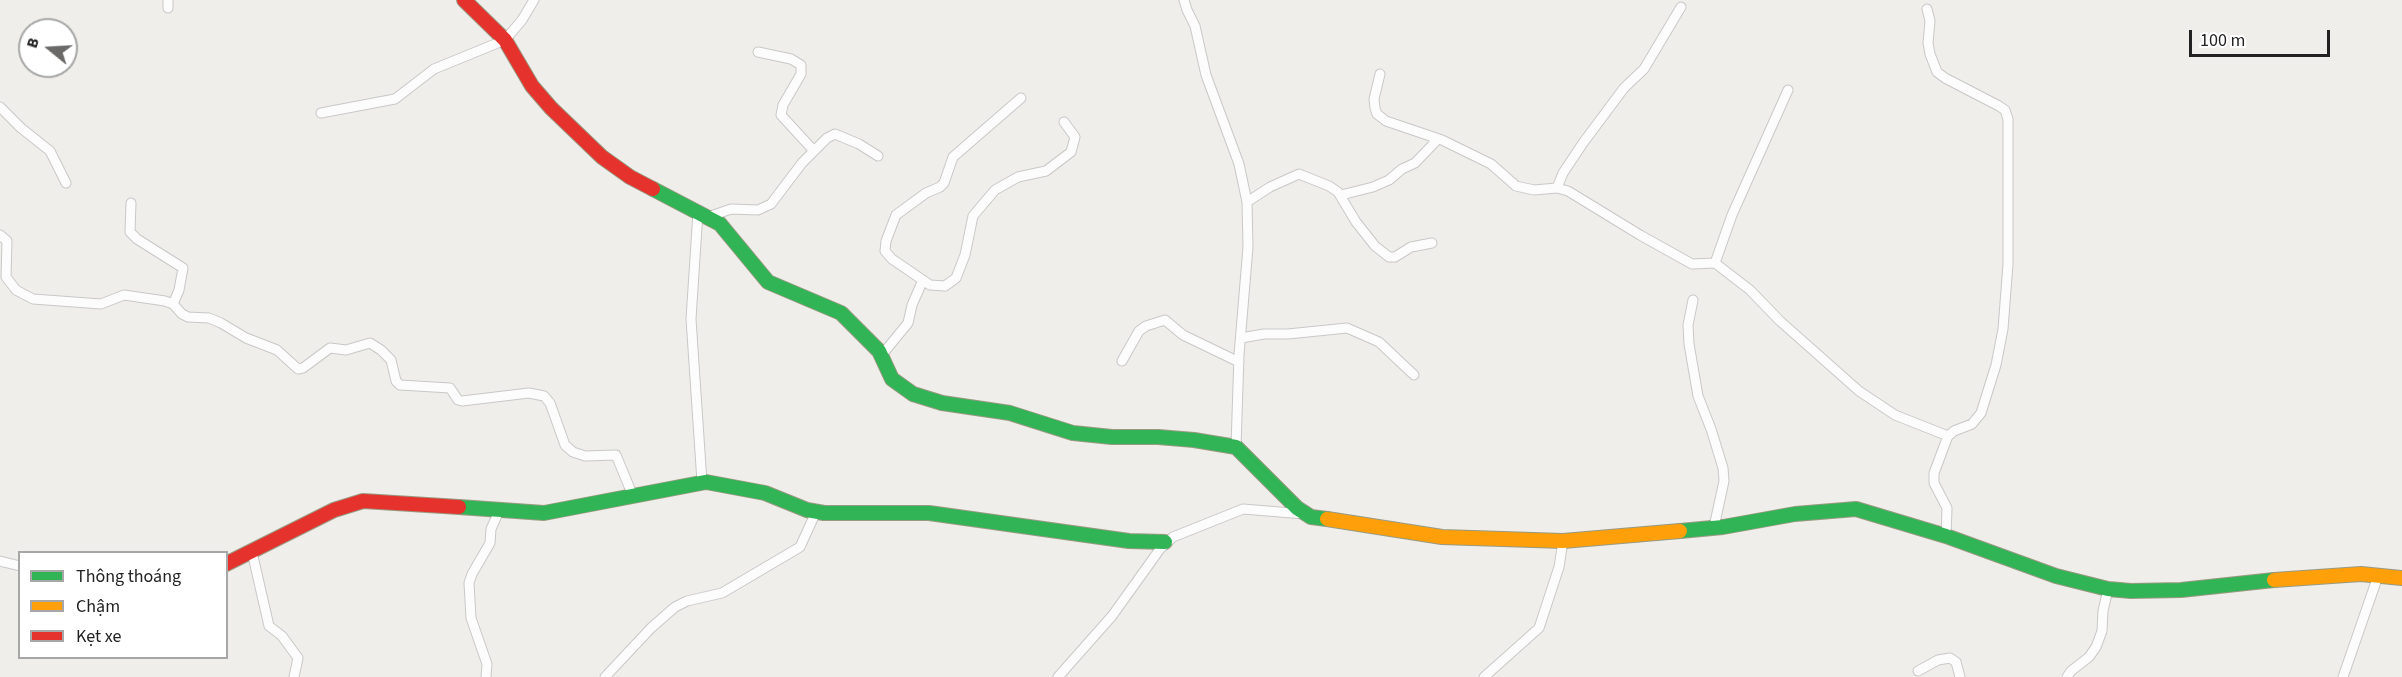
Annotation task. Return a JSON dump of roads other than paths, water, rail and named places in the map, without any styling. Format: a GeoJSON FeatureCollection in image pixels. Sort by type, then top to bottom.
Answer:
{"type":"FeatureCollection","features":[{"type":"Feature","properties":{"kind":"street"},"geometry":{"type":"LineString","coordinates":[[464,0],[505,40],[544,101],[615,168],[720,224],[768,282],[841,313],[874,344],[887,371],[902,388],[942,403],[1010,413],[1065,432],[1084,435],[1194,440],[1236,447],[1305,514]]}},
{"type":"Feature","properties":{"kind":"street"},"geometry":{"type":"LineString","coordinates":[[321,113],[390,101],[404,94],[435,69],[505,40],[522,20],[534,0]]}},
{"type":"Feature","properties":{"kind":"street"},"geometry":{"type":"LineString","coordinates":[[1184,0],[1195,26],[1206,75],[1239,164],[1247,202],[1248,247],[1239,362],[1236,447]]}},
{"type":"Feature","properties":{"kind":"street"},"geometry":{"type":"LineString","coordinates":[[1557,188],[1563,172],[1583,143],[1624,88],[1644,69],[1681,7]]}},
{"type":"Feature","properties":{"kind":"street"},"geometry":{"type":"LineString","coordinates":[[1927,9],[1930,21],[1928,43],[1937,72],[2006,110],[2008,119],[2008,264],[2005,311],[1996,365],[1982,413],[1977,420],[1948,436],[1933,478],[1947,507],[1946,536]]}},
{"type":"Feature","properties":{"kind":"street"},"geometry":{"type":"LineString","coordinates":[[758,52],[791,58],[801,65],[801,74],[783,105],[781,115],[814,151]]}},
{"type":"Feature","properties":{"kind":"street"},"geometry":{"type":"LineString","coordinates":[[1380,74],[1374,99],[1377,114],[1386,121],[1438,139],[1491,164],[1516,186],[1540,191],[1557,188],[1568,191],[1687,261],[1698,264],[1715,263],[1750,290],[1859,391],[1895,415],[1948,436]]}},
{"type":"Feature","properties":{"kind":"street"},"geometry":{"type":"LineString","coordinates":[[1715,263],[1732,215],[1788,90]]}},
{"type":"Feature","properties":{"kind":"street"},"geometry":{"type":"LineString","coordinates":[[1021,98],[953,157],[944,183],[896,215],[886,241],[885,251],[892,259],[935,287],[945,286],[956,278],[965,255],[970,221],[995,190],[1018,177],[1046,171],[1071,152],[1075,136],[1064,122]]}},
{"type":"Feature","properties":{"kind":"street"},"geometry":{"type":"LineString","coordinates":[[0,107],[21,128],[47,147],[66,183]]}},
{"type":"Feature","properties":{"kind":"street"},"geometry":{"type":"LineString","coordinates":[[703,214],[731,209],[766,208],[776,200],[802,163],[835,134],[859,144],[878,156]]}},
{"type":"Feature","properties":{"kind":"street"},"geometry":{"type":"LineString","coordinates":[[1341,195],[1389,180],[1402,169],[1415,163],[1438,139]]}},
{"type":"Feature","properties":{"kind":"street"},"geometry":{"type":"LineString","coordinates":[[1247,202],[1270,187],[1299,174],[1329,186],[1341,195],[1356,222],[1375,246],[1389,256],[1395,257],[1411,248],[1432,243]]}},
{"type":"Feature","properties":{"kind":"street"},"geometry":{"type":"LineString","coordinates":[[131,203],[130,232],[137,239],[183,268],[179,290],[173,304]]}},
{"type":"Feature","properties":{"kind":"street"},"geometry":{"type":"LineString","coordinates":[[702,482],[691,319],[703,214]]}},
{"type":"Feature","properties":{"kind":"street"},"geometry":{"type":"LineString","coordinates":[[0,235],[7,241],[6,277],[11,285],[25,296],[59,302],[101,304],[124,295],[173,304],[182,314],[221,322],[246,338],[277,350],[298,369],[303,368],[330,348],[346,350],[370,343],[391,360],[396,381],[400,385],[450,388],[458,400],[462,401],[529,393],[544,396],[550,403],[565,446],[585,456],[616,455],[633,496]]}},
{"type":"Feature","properties":{"kind":"street"},"geometry":{"type":"LineString","coordinates":[[881,356],[908,322],[912,305],[923,280]]}},
{"type":"Feature","properties":{"kind":"street"},"geometry":{"type":"LineString","coordinates":[[1693,300],[1688,326],[1698,396],[1723,468],[1724,481],[1714,527]]}},
{"type":"Feature","properties":{"kind":"street"},"geometry":{"type":"LineString","coordinates":[[1122,361],[1139,331],[1146,326],[1165,320],[1183,335],[1239,362]]}},
{"type":"Feature","properties":{"kind":"street"},"geometry":{"type":"LineString","coordinates":[[1241,338],[1264,334],[1347,328],[1379,342],[1414,375]]}},
{"type":"Feature","properties":{"kind":"street"},"geometry":{"type":"LineString","coordinates":[[228,563],[334,510],[363,501],[551,513],[702,482],[725,484],[765,493],[816,512],[929,513],[1129,541],[1166,542]]}},
{"type":"Feature","properties":{"kind":"street"},"geometry":{"type":"LineString","coordinates":[[1062,675],[1112,616],[1166,542],[1190,529],[1243,509],[1305,514],[1337,523],[1442,537],[1563,541],[1714,527],[1795,514],[1856,509],[1946,536],[2056,576],[2108,589],[2181,590],[2270,580],[2361,574],[2402,578]]}},
{"type":"Feature","properties":{"kind":"street"},"geometry":{"type":"LineString","coordinates":[[486,677],[487,664],[471,618],[469,583],[490,543],[491,529],[499,510]]}},
{"type":"Feature","properties":{"kind":"street"},"geometry":{"type":"LineString","coordinates":[[605,677],[651,628],[675,607],[687,601],[722,593],[800,547],[816,512]]}},
{"type":"Feature","properties":{"kind":"street"},"geometry":{"type":"LineString","coordinates":[[1484,677],[1539,628],[1559,567],[1563,541]]}},
{"type":"Feature","properties":{"kind":"street"},"geometry":{"type":"LineString","coordinates":[[252,552],[269,626],[282,636],[298,658],[294,677]]}},
{"type":"Feature","properties":{"kind":"street"},"geometry":{"type":"LineString","coordinates":[[0,561],[18,566]]}},
{"type":"Feature","properties":{"kind":"street"},"geometry":{"type":"LineString","coordinates":[[2343,677],[2378,576]]}},
{"type":"Feature","properties":{"kind":"street"},"geometry":{"type":"LineString","coordinates":[[2067,677],[2089,657],[2096,647],[2102,631],[2108,589]]}},
{"type":"Feature","properties":{"kind":"street"},"geometry":{"type":"LineString","coordinates":[[1918,671],[1938,660],[1950,658],[1956,662],[1960,677]]}}]}
